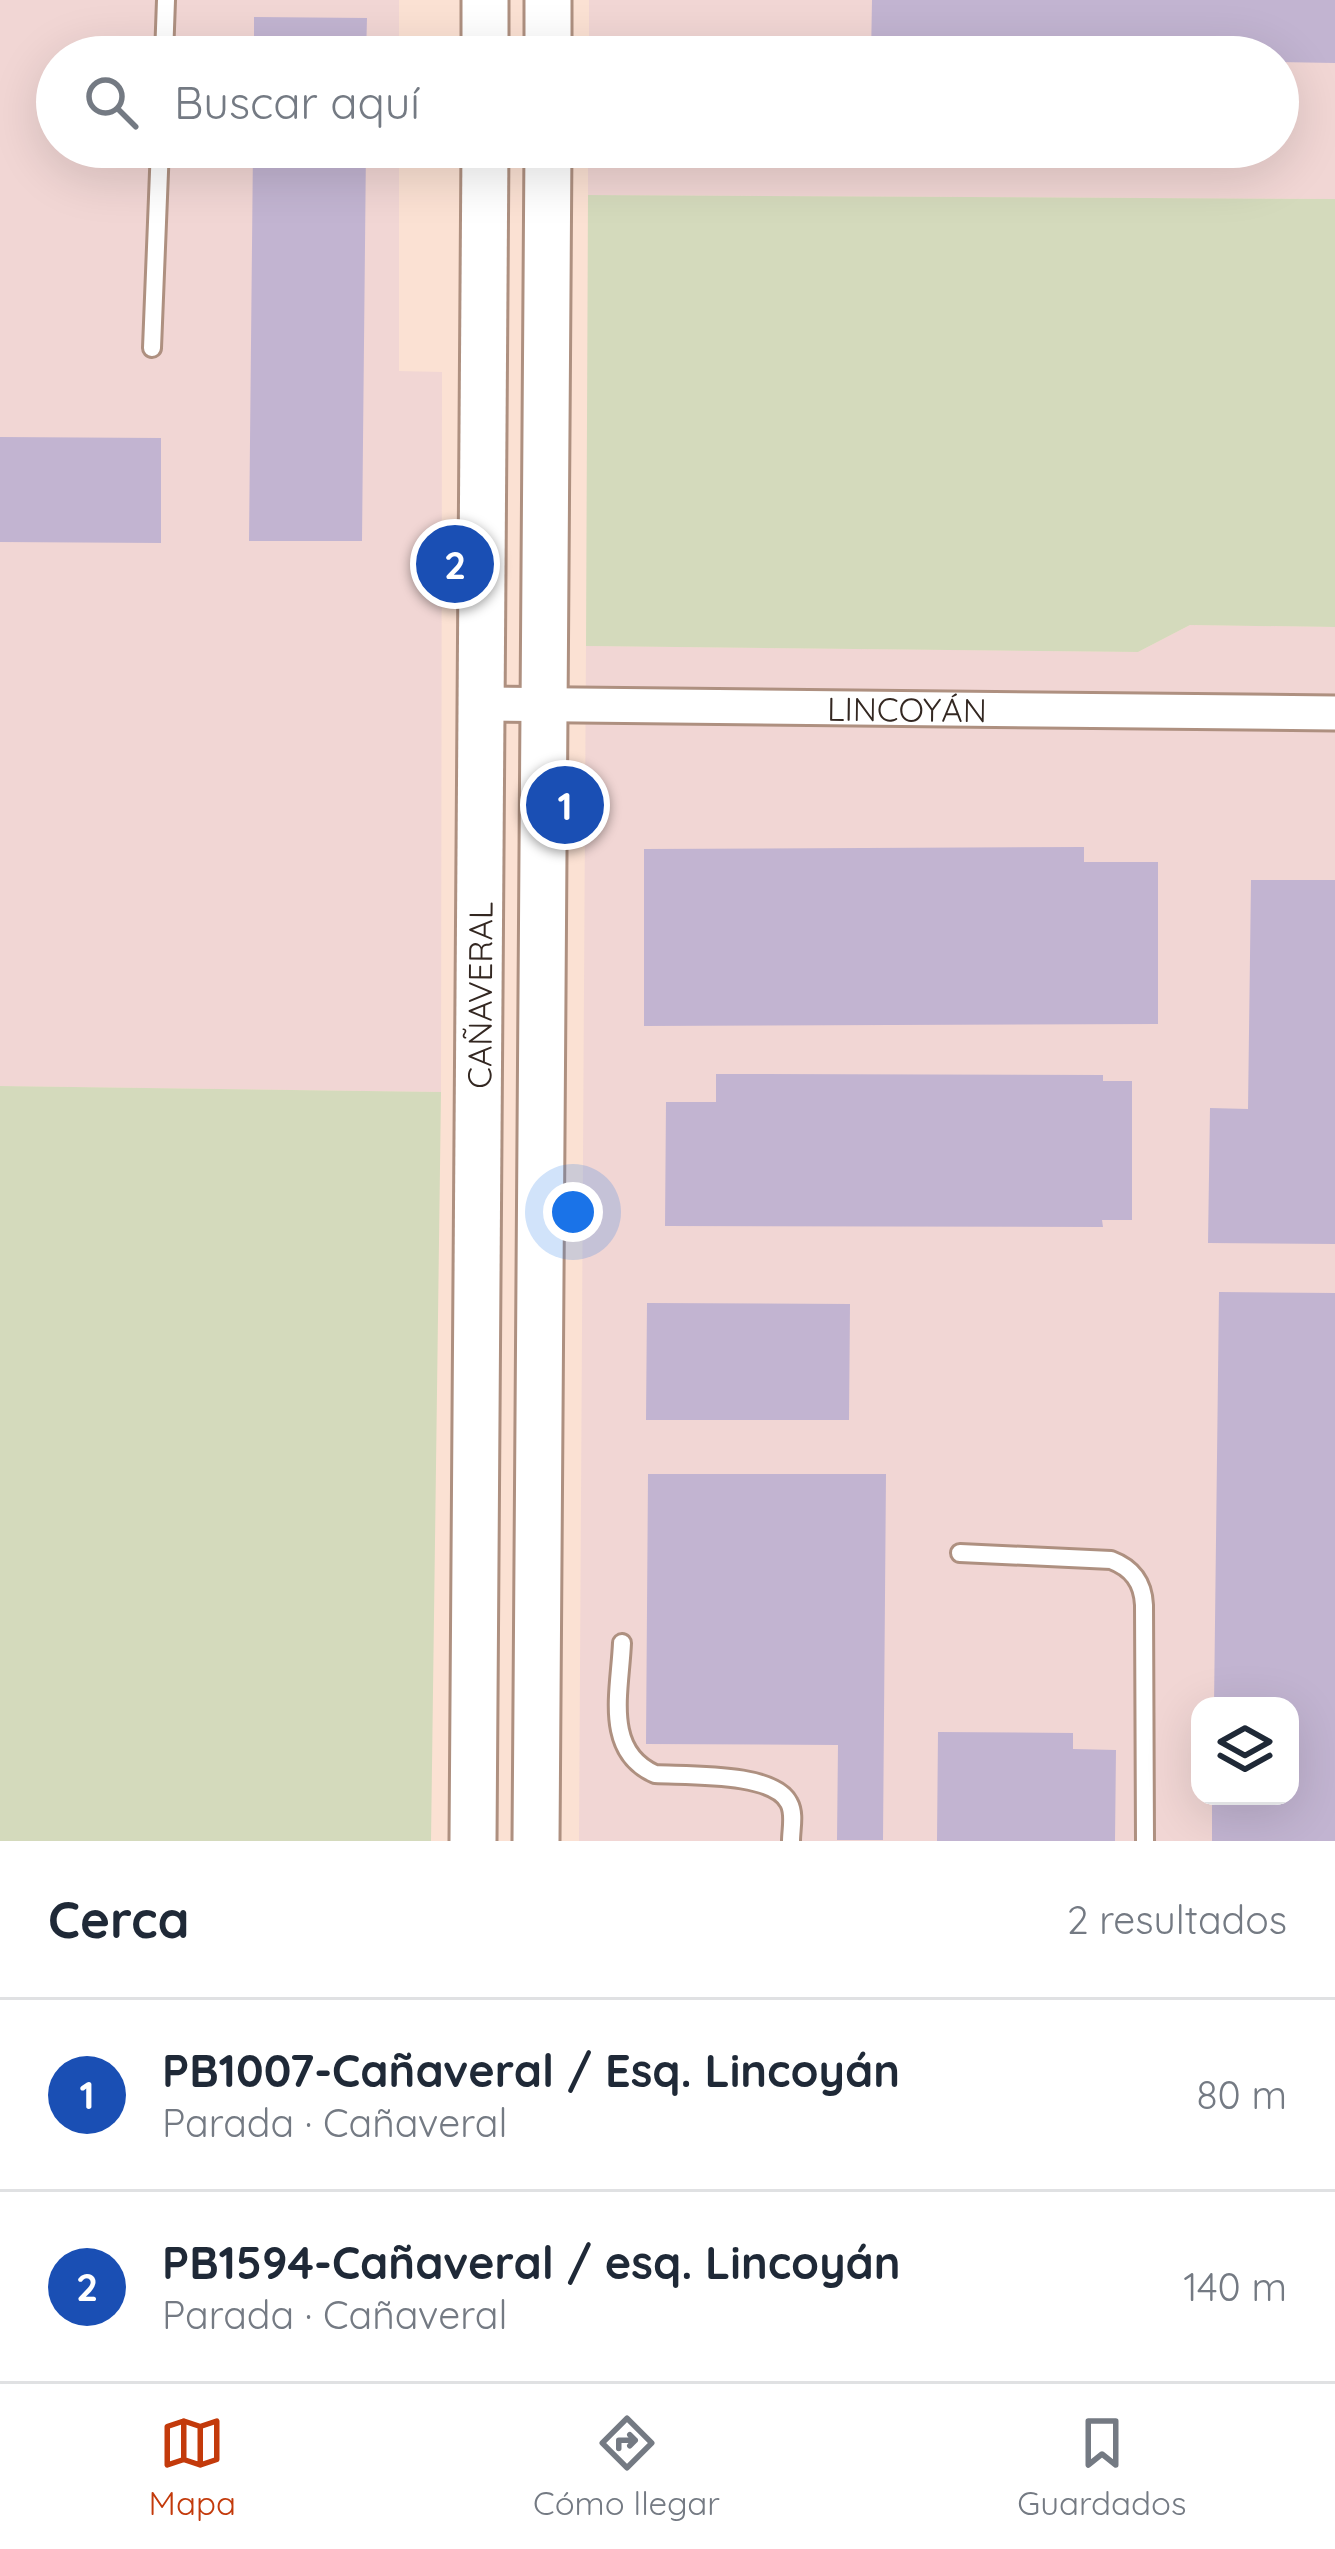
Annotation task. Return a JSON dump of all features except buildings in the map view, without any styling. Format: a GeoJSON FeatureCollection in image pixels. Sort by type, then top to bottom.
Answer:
{"type":"FeatureCollection","features":[{"type":"Feature","properties":{"kind":"street"},"geometry":{"type":"LineString","coordinates":[[485,0],[485,36]]}},
{"type":"Feature","properties":{"kind":"street"},"geometry":{"type":"LineString","coordinates":[[548,0],[548,36]]}},
{"type":"Feature","properties":{"kind":"street","name":"CAÑAVERAL"},"geometry":{"type":"LineString","coordinates":[[472,1841],[485,168]]}},
{"type":"Feature","properties":{"kind":"street","name":"CAÑAVERAL"},"geometry":{"type":"LineString","coordinates":[[536,1841],[548,168]]}},
{"type":"Feature","properties":{"kind":"street","name":"LINCOYÁN"},"geometry":{"type":"LineString","coordinates":[[481,704],[1335,713]]}},
{"type":"Feature","properties":{"kind":"lane"},"geometry":{"type":"LineString","coordinates":[[165,36],[166,0]]}},
{"type":"Feature","properties":{"kind":"lane"},"geometry":{"type":"LineString","coordinates":[[152,348],[159,168]]}},
{"type":"Feature","properties":{"kind":"lane"},"geometry":{"type":"LineString","coordinates":[[960,1553],[1111,1560],[1123,1564],[1139,1582],[1144,1605],[1145,1841]]}},
{"type":"Feature","properties":{"kind":"lane"},"geometry":{"type":"LineString","coordinates":[[622,1643],[618,1736],[639,1767],[655,1774],[770,1785],[788,1799],[791,1841]]}},
{"type":"Feature","properties":{"kind":"shaded area"},"geometry":{"type":"Polygon","coordinates":[[[0,0],[399,0],[399,36],[36,36],[36,168],[399,168],[399,371],[442,372],[441,1092],[0,1086],[0,0]]]}},
{"type":"Feature","properties":{"kind":"shaded area"},"geometry":{"type":"Polygon","coordinates":[[[589,0],[1335,0],[1335,199],[588,195],[588,168],[1299,168],[1299,36],[589,36],[589,0]]]}},
{"type":"Feature","properties":{"kind":"shaded area"},"geometry":{"type":"Polygon","coordinates":[[[1190,625],[1335,627],[1335,1841],[579,1841],[586,646],[1138,652],[1190,625]]]}},
{"type":"Feature","properties":{"kind":"green space"},"geometry":{"type":"Polygon","coordinates":[[[588,195],[1335,199],[1335,627],[1190,625],[1138,652],[586,646],[588,195]]]}},
{"type":"Feature","properties":{"kind":"green space"},"geometry":{"type":"Polygon","coordinates":[[[0,1086],[441,1092],[431,1841],[0,1841],[0,1086]]]}},
{"type":"Feature","properties":{"kind":"place","name":"PB1594-Cañaveral / esq. Lincoyán"},"geometry":{"type":"Point","coordinates":[455,564]}},
{"type":"Feature","properties":{"kind":"place","name":"PB1007-Cañaveral / Esq. Lincoyán"},"geometry":{"type":"Point","coordinates":[565,805]}}]}
